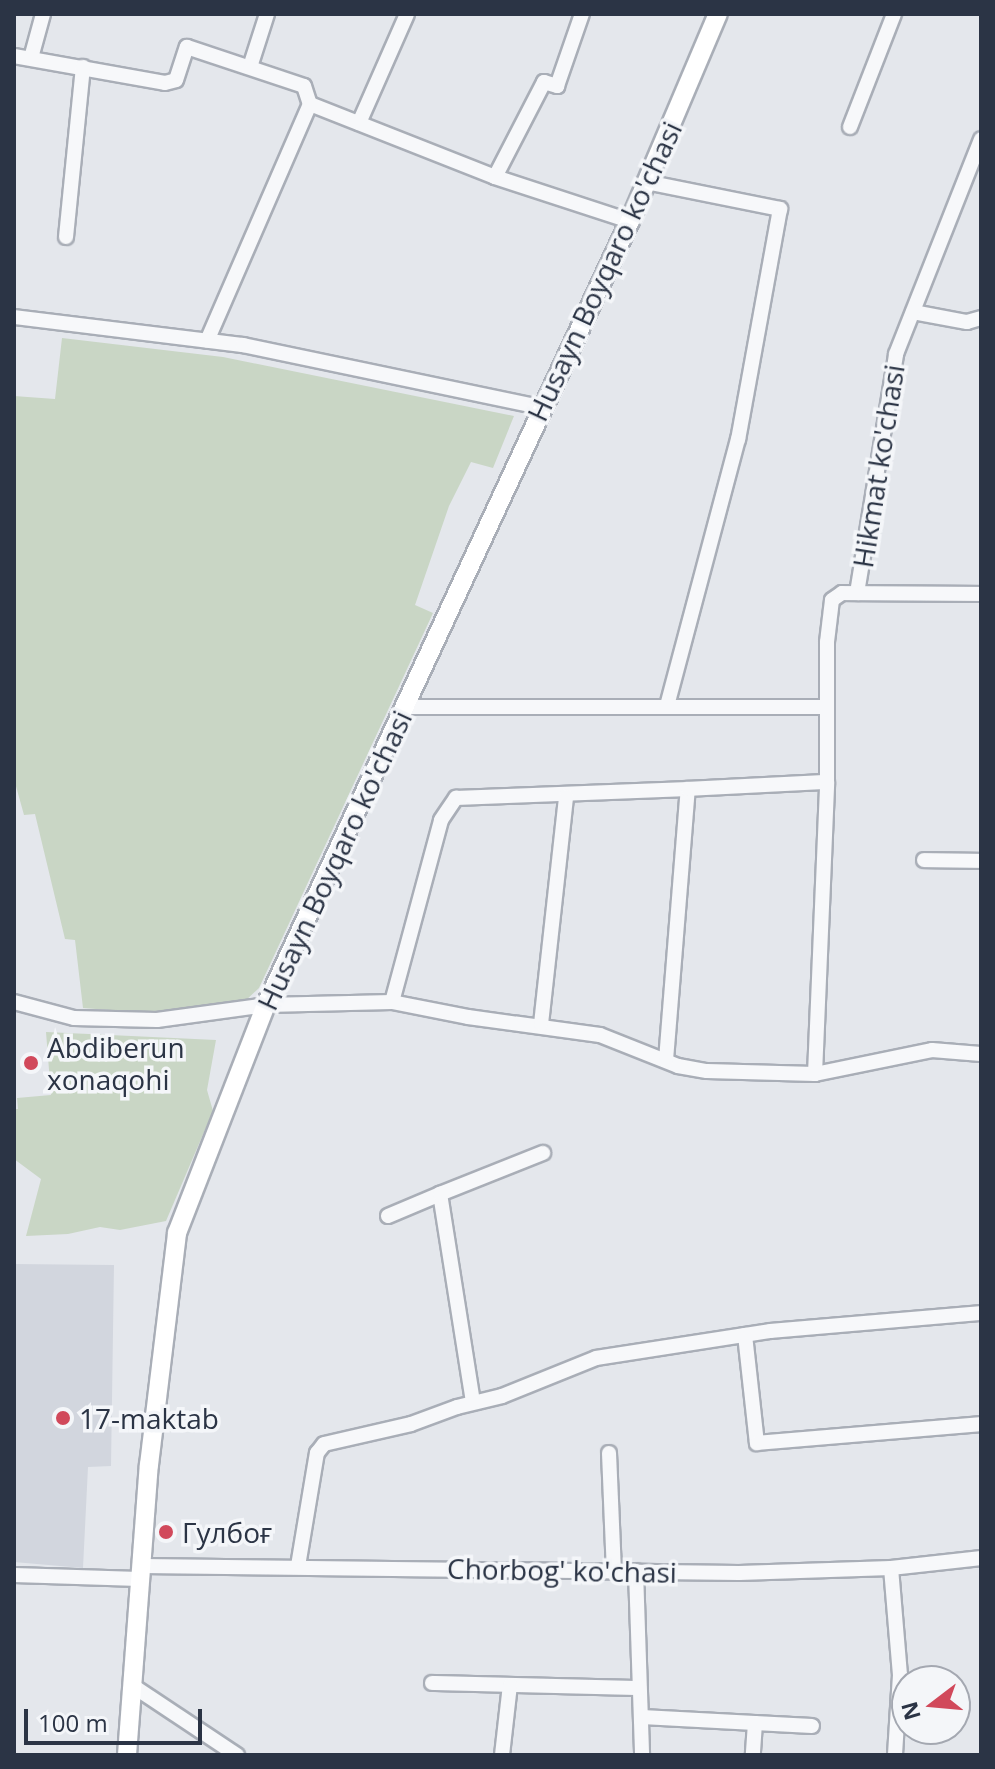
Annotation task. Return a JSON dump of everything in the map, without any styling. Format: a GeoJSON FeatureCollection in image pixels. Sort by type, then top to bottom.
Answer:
{"type":"FeatureCollection","features":[{"type":"Feature","properties":{"kind":"main road","name":"Husayn Boyqaro ko'chasi"},"geometry":{"type":"LineString","coordinates":[[127,1755],[149,1465],[177,1233],[266,1005],[630,221],[718,14]]}},
{"type":"Feature","properties":{"kind":"street"},"geometry":{"type":"LineString","coordinates":[[31,58],[43,14]]}},
{"type":"Feature","properties":{"kind":"street"},"geometry":{"type":"LineString","coordinates":[[250,67],[267,14]]}},
{"type":"Feature","properties":{"kind":"street"},"geometry":{"type":"LineString","coordinates":[[359,123],[407,14]]}},
{"type":"Feature","properties":{"kind":"street"},"geometry":{"type":"LineString","coordinates":[[495,177],[544,82],[557,86],[582,14]]}},
{"type":"Feature","properties":{"kind":"street"},"geometry":{"type":"LineString","coordinates":[[850,127],[894,14]]}},
{"type":"Feature","properties":{"kind":"street"},"geometry":{"type":"LineString","coordinates":[[14,56],[165,83],[176,80],[187,47],[304,86],[310,104],[207,341]]}},
{"type":"Feature","properties":{"kind":"street"},"geometry":{"type":"LineString","coordinates":[[66,237],[83,67]]}},
{"type":"Feature","properties":{"kind":"street"},"geometry":{"type":"LineString","coordinates":[[310,104],[495,177],[630,221]]}},
{"type":"Feature","properties":{"kind":"street","name":"Hikmat ko'chasi"},"geometry":{"type":"LineString","coordinates":[[815,1074],[832,600],[842,593],[857,593],[896,354],[981,139]]}},
{"type":"Feature","properties":{"kind":"street"},"geometry":{"type":"LineString","coordinates":[[646,182],[780,209],[738,439],[667,705]]}},
{"type":"Feature","properties":{"kind":"street"},"geometry":{"type":"LineString","coordinates":[[913,312],[967,322],[981,318]]}},
{"type":"Feature","properties":{"kind":"street"},"geometry":{"type":"LineString","coordinates":[[14,317],[207,341],[541,407]]}},
{"type":"Feature","properties":{"kind":"street"},"geometry":{"type":"LineString","coordinates":[[857,593],[981,594]]}},
{"type":"Feature","properties":{"kind":"street"},"geometry":{"type":"LineString","coordinates":[[404,707],[827,707]]}},
{"type":"Feature","properties":{"kind":"street"},"geometry":{"type":"LineString","coordinates":[[392,1002],[441,820],[456,798],[566,796],[827,782]]}},
{"type":"Feature","properties":{"kind":"street"},"geometry":{"type":"LineString","coordinates":[[666,1060],[688,789]]}},
{"type":"Feature","properties":{"kind":"street"},"geometry":{"type":"LineString","coordinates":[[541,1024],[566,796]]}},
{"type":"Feature","properties":{"kind":"street"},"geometry":{"type":"LineString","coordinates":[[924,860],[981,861]]}},
{"type":"Feature","properties":{"kind":"street"},"geometry":{"type":"LineString","coordinates":[[14,1002],[74,1018],[157,1020],[266,1005],[392,1002],[483,1020],[541,1024],[600,1035],[692,1069],[815,1074],[932,1050],[981,1054]]}},
{"type":"Feature","properties":{"kind":"street"},"geometry":{"type":"LineString","coordinates":[[388,1216],[543,1153]]}},
{"type":"Feature","properties":{"kind":"street"},"geometry":{"type":"LineString","coordinates":[[440,1194],[473,1402]]}},
{"type":"Feature","properties":{"kind":"street"},"geometry":{"type":"LineString","coordinates":[[298,1566],[317,1453],[324,1444],[411,1424],[473,1402],[502,1396],[596,1358],[745,1335],[981,1313]]}},
{"type":"Feature","properties":{"kind":"street"},"geometry":{"type":"LineString","coordinates":[[745,1335],[757,1443],[981,1424]]}},
{"type":"Feature","properties":{"kind":"street"},"geometry":{"type":"LineString","coordinates":[[609,1453],[614,1571]]}},
{"type":"Feature","properties":{"kind":"street","name":"Сhorbog' ko'chasi"},"geometry":{"type":"LineString","coordinates":[[14,1575],[298,1566],[739,1573],[891,1568],[981,1558]]}},
{"type":"Feature","properties":{"kind":"street"},"geometry":{"type":"LineString","coordinates":[[891,1568],[900,1675],[895,1755]]}},
{"type":"Feature","properties":{"kind":"street"},"geometry":{"type":"LineString","coordinates":[[636,1571],[642,1755]]}},
{"type":"Feature","properties":{"kind":"street"},"geometry":{"type":"LineString","coordinates":[[432,1683],[639,1688]]}},
{"type":"Feature","properties":{"kind":"street"},"geometry":{"type":"LineString","coordinates":[[502,1755],[510,1685]]}},
{"type":"Feature","properties":{"kind":"street"},"geometry":{"type":"LineString","coordinates":[[133,1686],[237,1755]]}},
{"type":"Feature","properties":{"kind":"street"},"geometry":{"type":"LineString","coordinates":[[642,1717],[812,1726]]}},
{"type":"Feature","properties":{"kind":"street"},"geometry":{"type":"LineString","coordinates":[[753,1755],[755,1723]]}},
{"type":"Feature","properties":{"kind":"shaded area","name":"17-maktab"},"geometry":{"type":"Polygon","coordinates":[[[14,1264],[114,1265],[111,1466],[88,1467],[83,1568],[14,1562],[14,1264]]]}},
{"type":"Feature","properties":{"kind":"green space"},"geometry":{"type":"Polygon","coordinates":[[[62,338],[223,357],[514,416],[493,468],[471,462],[449,506],[415,605],[433,613],[259,988],[245,1001],[161,1014],[83,1008],[75,940],[65,939],[35,814],[24,815],[14,779],[14,396],[55,399],[62,338]]]}},
{"type":"Feature","properties":{"kind":"green space"},"geometry":{"type":"Polygon","coordinates":[[[46,1032],[216,1040],[207,1090],[213,1111],[166,1221],[120,1230],[100,1227],[68,1234],[26,1236],[41,1179],[14,1159],[14,1109],[18,1109],[17,1098],[51,1095],[46,1032]]]}},
{"type":"Feature","properties":{"kind":"place","name":"Abdiberun xonaqohi"},"geometry":{"type":"Point","coordinates":[31,1063]}},
{"type":"Feature","properties":{"kind":"place","name":"17-maktab"},"geometry":{"type":"Point","coordinates":[63,1418]}},
{"type":"Feature","properties":{"kind":"place","name":"Гулбоғ"},"geometry":{"type":"Point","coordinates":[166,1532]}}]}
